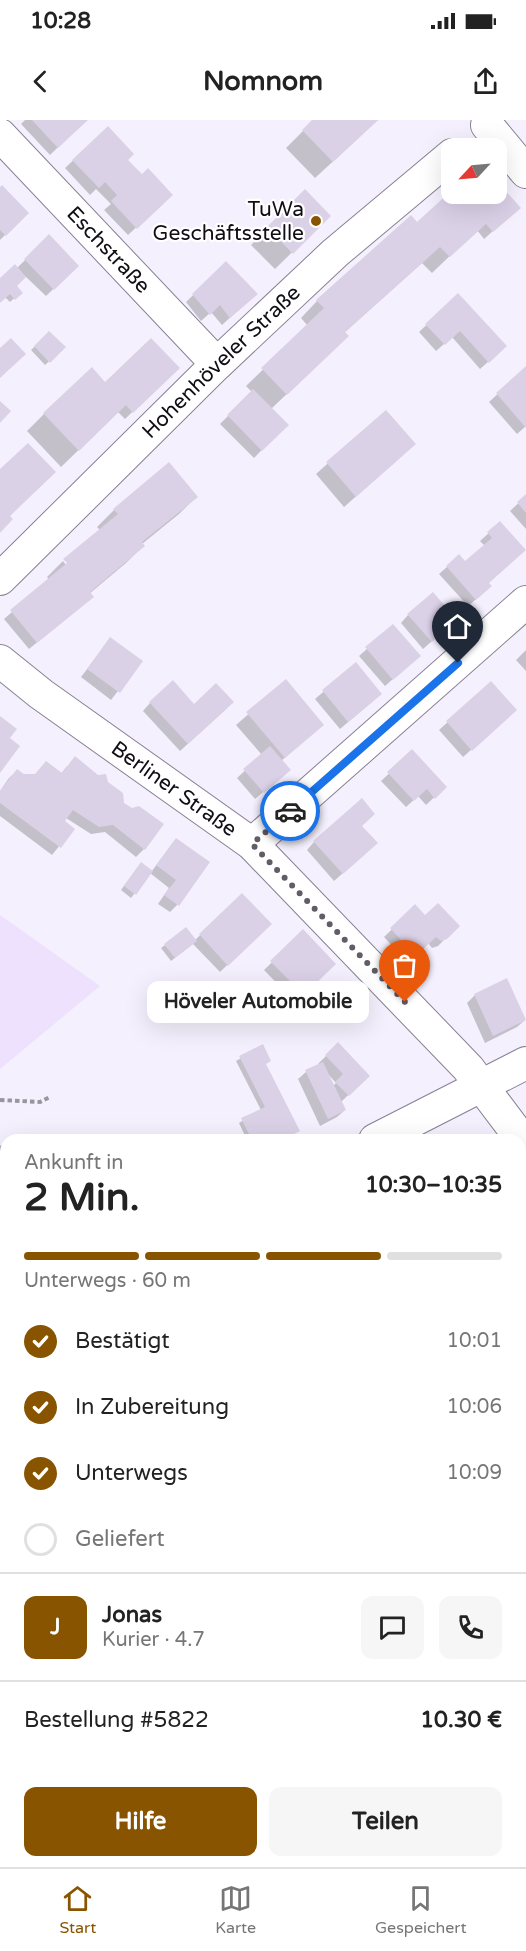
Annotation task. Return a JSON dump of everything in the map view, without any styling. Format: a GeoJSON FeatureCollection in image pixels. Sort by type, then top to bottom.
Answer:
{"type":"FeatureCollection","features":[{"type":"Feature","properties":{"kind":"street"},"geometry":{"type":"LineString","coordinates":[[471,138],[490,122],[526,172]]}},
{"type":"Feature","properties":{"kind":"street","name":"Eschstraße"},"geometry":{"type":"LineString","coordinates":[[0,135],[217,364]]}},
{"type":"Feature","properties":{"kind":"street","name":"Hohenhöveler Straße"},"geometry":{"type":"LineString","coordinates":[[0,579],[217,364],[335,253],[441,164]]}},
{"type":"Feature","properties":{"kind":"street"},"geometry":{"type":"LineString","coordinates":[[252,844],[526,602]]}},
{"type":"Feature","properties":{"kind":"street","name":"Berliner Straße"},"geometry":{"type":"LineString","coordinates":[[0,661],[41,694],[252,844],[468,1068],[518,1134]]}},
{"type":"Feature","properties":{"kind":"street"},"geometry":{"type":"LineString","coordinates":[[387,1134],[526,1063]]}},
{"type":"Feature","properties":{"kind":"path"},"geometry":{"type":"LineString","coordinates":[[0,1100],[40,1102],[50,1097]]}},
{"type":"Feature","properties":{"kind":"shaded area"},"geometry":{"type":"Polygon","coordinates":[[[0,915],[100,986],[0,1069],[0,915]]]}},
{"type":"Feature","properties":{"kind":"building"},"geometry":{"type":"Polygon","coordinates":[[[32,120],[88,120],[58,148],[32,120]]]}},
{"type":"Feature","properties":{"kind":"building"},"geometry":{"type":"Polygon","coordinates":[[[312,120],[378,120],[333,162],[302,130],[312,120]]]}},
{"type":"Feature","properties":{"kind":"building"},"geometry":{"type":"Polygon","coordinates":[[[108,126],[134,154],[128,160],[142,174],[148,168],[173,195],[137,229],[111,201],[117,195],[105,182],[99,188],[72,160],[108,126]]]}},
{"type":"Feature","properties":{"kind":"building"},"geometry":{"type":"Polygon","coordinates":[[[2,185],[29,213],[6,236],[0,230],[0,187],[2,185]]]}},
{"type":"Feature","properties":{"kind":"building"},"geometry":{"type":"Polygon","coordinates":[[[305,189],[331,216],[293,254],[267,227],[305,189]]]}},
{"type":"Feature","properties":{"kind":"building"},"geometry":{"type":"Polygon","coordinates":[[[507,192],[521,208],[493,232],[486,224],[450,257],[440,247],[345,332],[349,336],[287,395],[261,368],[324,308],[316,300],[411,215],[417,222],[441,200],[441,204],[507,204],[507,192]]]}},
{"type":"Feature","properties":{"kind":"building"},"geometry":{"type":"Polygon","coordinates":[[[49,234],[79,266],[54,290],[24,259],[49,234]]]}},
{"type":"Feature","properties":{"kind":"building"},"geometry":{"type":"Polygon","coordinates":[[[226,261],[258,294],[230,318],[220,305],[210,315],[192,294],[226,261]]]}},
{"type":"Feature","properties":{"kind":"building"},"geometry":{"type":"Polygon","coordinates":[[[15,264],[26,277],[17,286],[23,293],[15,300],[10,294],[0,303],[0,278],[15,264]]]}},
{"type":"Feature","properties":{"kind":"building"},"geometry":{"type":"Polygon","coordinates":[[[458,293],[507,346],[489,363],[460,331],[445,345],[425,324],[458,293]]]}},
{"type":"Feature","properties":{"kind":"building"},"geometry":{"type":"Polygon","coordinates":[[[49,331],[66,347],[50,363],[34,346],[49,331]]]}},
{"type":"Feature","properties":{"kind":"building"},"geometry":{"type":"Polygon","coordinates":[[[11,338],[26,354],[0,378],[0,348],[11,338]]]}},
{"type":"Feature","properties":{"kind":"building"},"geometry":{"type":"Polygon","coordinates":[[[151,338],[180,368],[133,413],[126,405],[79,451],[43,413],[92,367],[105,382],[151,338]]]}},
{"type":"Feature","properties":{"kind":"building"},"geometry":{"type":"Polygon","coordinates":[[[526,366],[526,428],[496,393],[526,366]]]}},
{"type":"Feature","properties":{"kind":"building"},"geometry":{"type":"Polygon","coordinates":[[[253,389],[289,425],[262,451],[227,415],[253,389]]]}},
{"type":"Feature","properties":{"kind":"building"},"geometry":{"type":"Polygon","coordinates":[[[0,401],[11,411],[0,423],[0,401]]]}},
{"type":"Feature","properties":{"kind":"building"},"geometry":{"type":"Polygon","coordinates":[[[386,410],[416,444],[356,497],[326,462],[386,410]]]}},
{"type":"Feature","properties":{"kind":"building"},"geometry":{"type":"Polygon","coordinates":[[[28,443],[56,472],[10,516],[13,519],[0,533],[0,469],[28,443]]]}},
{"type":"Feature","properties":{"kind":"building"},"geometry":{"type":"Polygon","coordinates":[[[169,462],[198,497],[142,542],[145,546],[90,592],[94,597],[37,643],[10,610],[67,563],[63,559],[118,514],[113,509],[169,462]]]}},
{"type":"Feature","properties":{"kind":"building"},"geometry":{"type":"Polygon","coordinates":[[[526,494],[526,513],[517,502],[526,494]]]}},
{"type":"Feature","properties":{"kind":"building"},"geometry":{"type":"Polygon","coordinates":[[[500,521],[526,550],[489,583],[492,586],[476,600],[446,566],[459,554],[465,561],[492,538],[487,532],[500,521]]]}},
{"type":"Feature","properties":{"kind":"building"},"geometry":{"type":"Polygon","coordinates":[[[433,592],[457,620],[432,642],[407,614],[433,592]]]}},
{"type":"Feature","properties":{"kind":"building"},"geometry":{"type":"Polygon","coordinates":[[[393,624],[421,656],[393,680],[365,647],[393,624]]]}},
{"type":"Feature","properties":{"kind":"building"},"geometry":{"type":"Polygon","coordinates":[[[110,637],[143,661],[120,693],[87,669],[110,637]]]}},
{"type":"Feature","properties":{"kind":"building"},"geometry":{"type":"Polygon","coordinates":[[[356,662],[382,694],[348,722],[322,690],[356,662]]]}},
{"type":"Feature","properties":{"kind":"building"},"geometry":{"type":"Polygon","coordinates":[[[286,679],[324,725],[285,758],[246,712],[286,679]]]}},
{"type":"Feature","properties":{"kind":"building"},"geometry":{"type":"Polygon","coordinates":[[[173,680],[194,704],[216,683],[234,702],[188,744],[149,702],[173,680]]]}},
{"type":"Feature","properties":{"kind":"building"},"geometry":{"type":"Polygon","coordinates":[[[491,681],[517,710],[472,751],[446,721],[491,681]]]}},
{"type":"Feature","properties":{"kind":"building"},"geometry":{"type":"Polygon","coordinates":[[[0,716],[17,729],[10,738],[20,746],[0,773],[0,716]]]}},
{"type":"Feature","properties":{"kind":"building"},"geometry":{"type":"Polygon","coordinates":[[[270,746],[291,770],[264,793],[243,769],[270,746]]]}},
{"type":"Feature","properties":{"kind":"building"},"geometry":{"type":"Polygon","coordinates":[[[412,749],[447,787],[435,799],[427,789],[414,801],[387,772],[412,749]]]}},
{"type":"Feature","properties":{"kind":"building"},"geometry":{"type":"Polygon","coordinates":[[[75,756],[98,775],[106,774],[108,782],[123,793],[124,803],[132,808],[139,806],[164,824],[145,850],[113,825],[99,827],[73,810],[65,821],[75,829],[61,848],[0,803],[0,791],[17,769],[24,774],[35,774],[46,761],[62,773],[75,756]]]}},
{"type":"Feature","properties":{"kind":"building"},"geometry":{"type":"Polygon","coordinates":[[[362,798],[375,814],[362,826],[378,843],[343,874],[313,841],[362,798]]]}},
{"type":"Feature","properties":{"kind":"building"},"geometry":{"type":"Polygon","coordinates":[[[176,838],[210,862],[179,906],[164,895],[176,880],[156,865],[176,838]]]}},
{"type":"Feature","properties":{"kind":"building"},"geometry":{"type":"Polygon","coordinates":[[[141,862],[153,871],[136,895],[124,886],[141,862]]]}},
{"type":"Feature","properties":{"kind":"building"},"geometry":{"type":"Polygon","coordinates":[[[242,893],[272,924],[228,966],[199,934],[242,893]]]}},
{"type":"Feature","properties":{"kind":"building"},"geometry":{"type":"Polygon","coordinates":[[[438,903],[460,926],[447,939],[441,941],[436,937],[416,956],[390,928],[415,904],[425,915],[438,903]]]}},
{"type":"Feature","properties":{"kind":"building"},"geometry":{"type":"Polygon","coordinates":[[[186,927],[197,941],[175,958],[164,944],[186,927]]]}},
{"type":"Feature","properties":{"kind":"building"},"geometry":{"type":"Polygon","coordinates":[[[303,929],[336,964],[304,995],[270,961],[303,929]]]}},
{"type":"Feature","properties":{"kind":"building"},"geometry":{"type":"Polygon","coordinates":[[[507,978],[526,1020],[493,1036],[474,994],[507,978]]]}},
{"type":"Feature","properties":{"kind":"building"},"geometry":{"type":"Polygon","coordinates":[[[338,1042],[370,1076],[349,1096],[335,1082],[343,1074],[325,1055],[338,1042]]]}},
{"type":"Feature","properties":{"kind":"building"},"geometry":{"type":"Polygon","coordinates":[[[263,1044],[271,1061],[266,1064],[300,1131],[294,1134],[249,1134],[241,1118],[265,1107],[239,1056],[263,1044]]]}},
{"type":"Feature","properties":{"kind":"building"},"geometry":{"type":"Polygon","coordinates":[[[323,1062],[346,1110],[328,1119],[305,1070],[323,1062]]]}},
{"type":"Feature","properties":{"kind":"way so far"},"geometry":{"type":"LineString","coordinates":[[290,811],[252,844],[405,1002]]}},
{"type":"Feature","properties":{"kind":"place","name":"TuWa Geschäftsstelle"},"geometry":{"type":"Point","coordinates":[316,221]}},
{"type":"Feature","properties":{"kind":"place","name":"Höveler Automobile"},"geometry":{"type":"Point","coordinates":[405,1002]}},
{"type":"Feature","properties":{"kind":"route"},"geometry":{"type":"LineString","coordinates":[[290,811],[458,663]]}}]}
